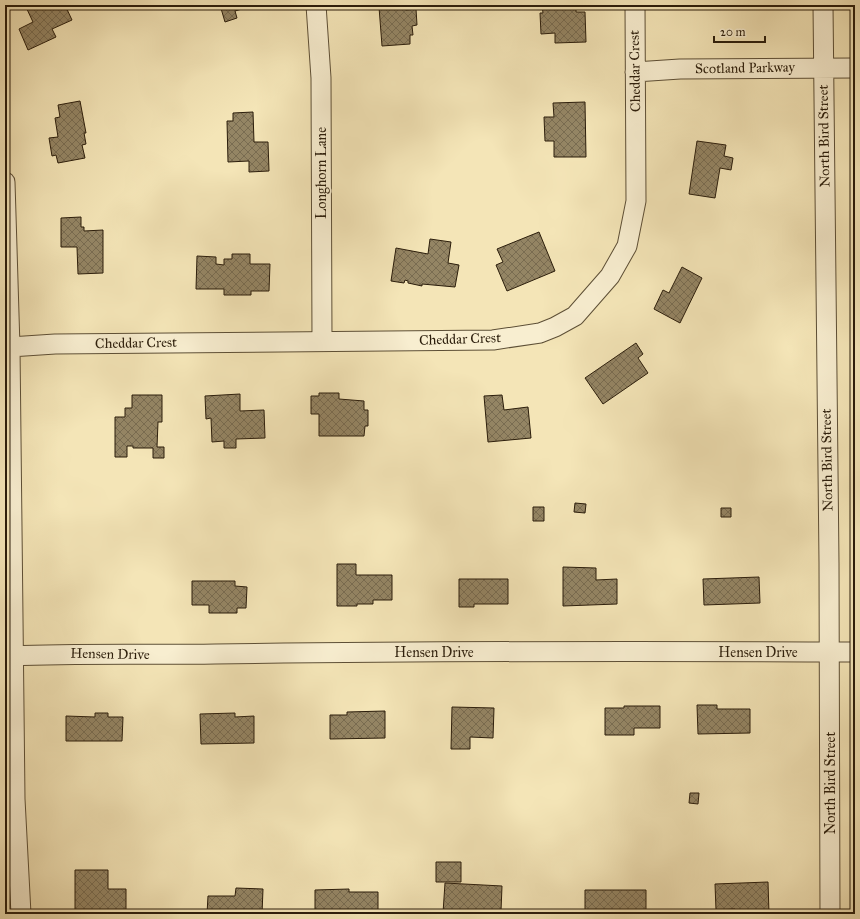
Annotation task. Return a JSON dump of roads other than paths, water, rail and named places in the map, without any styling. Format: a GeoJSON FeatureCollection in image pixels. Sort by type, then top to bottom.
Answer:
{"type":"FeatureCollection","features":[{"type":"Feature","properties":{"kind":"street","name":"Longhorn Lane"},"geometry":{"type":"LineString","coordinates":[[316,5],[321,78],[322,341]]}},
{"type":"Feature","properties":{"kind":"street","name":"Cheddar Crest"},"geometry":{"type":"LineString","coordinates":[[10,346],[493,340],[540,333],[576,316],[610,276],[627,246],[636,201],[635,5]]}},
{"type":"Feature","properties":{"kind":"street","name":"North Bird Street"},"geometry":{"type":"LineString","coordinates":[[823,5],[830,914]]}},
{"type":"Feature","properties":{"kind":"street","name":"Scotland Parkway"},"geometry":{"type":"LineString","coordinates":[[635,72],[680,69],[855,68]]}},
{"type":"Feature","properties":{"kind":"street"},"geometry":{"type":"LineString","coordinates":[[5,182],[10,346],[12,656],[15,799],[21,914]]}},
{"type":"Feature","properties":{"kind":"street","name":"Hensen Drive"},"geometry":{"type":"LineString","coordinates":[[12,656],[72,653],[168,655],[414,651],[855,652]]}}]}
